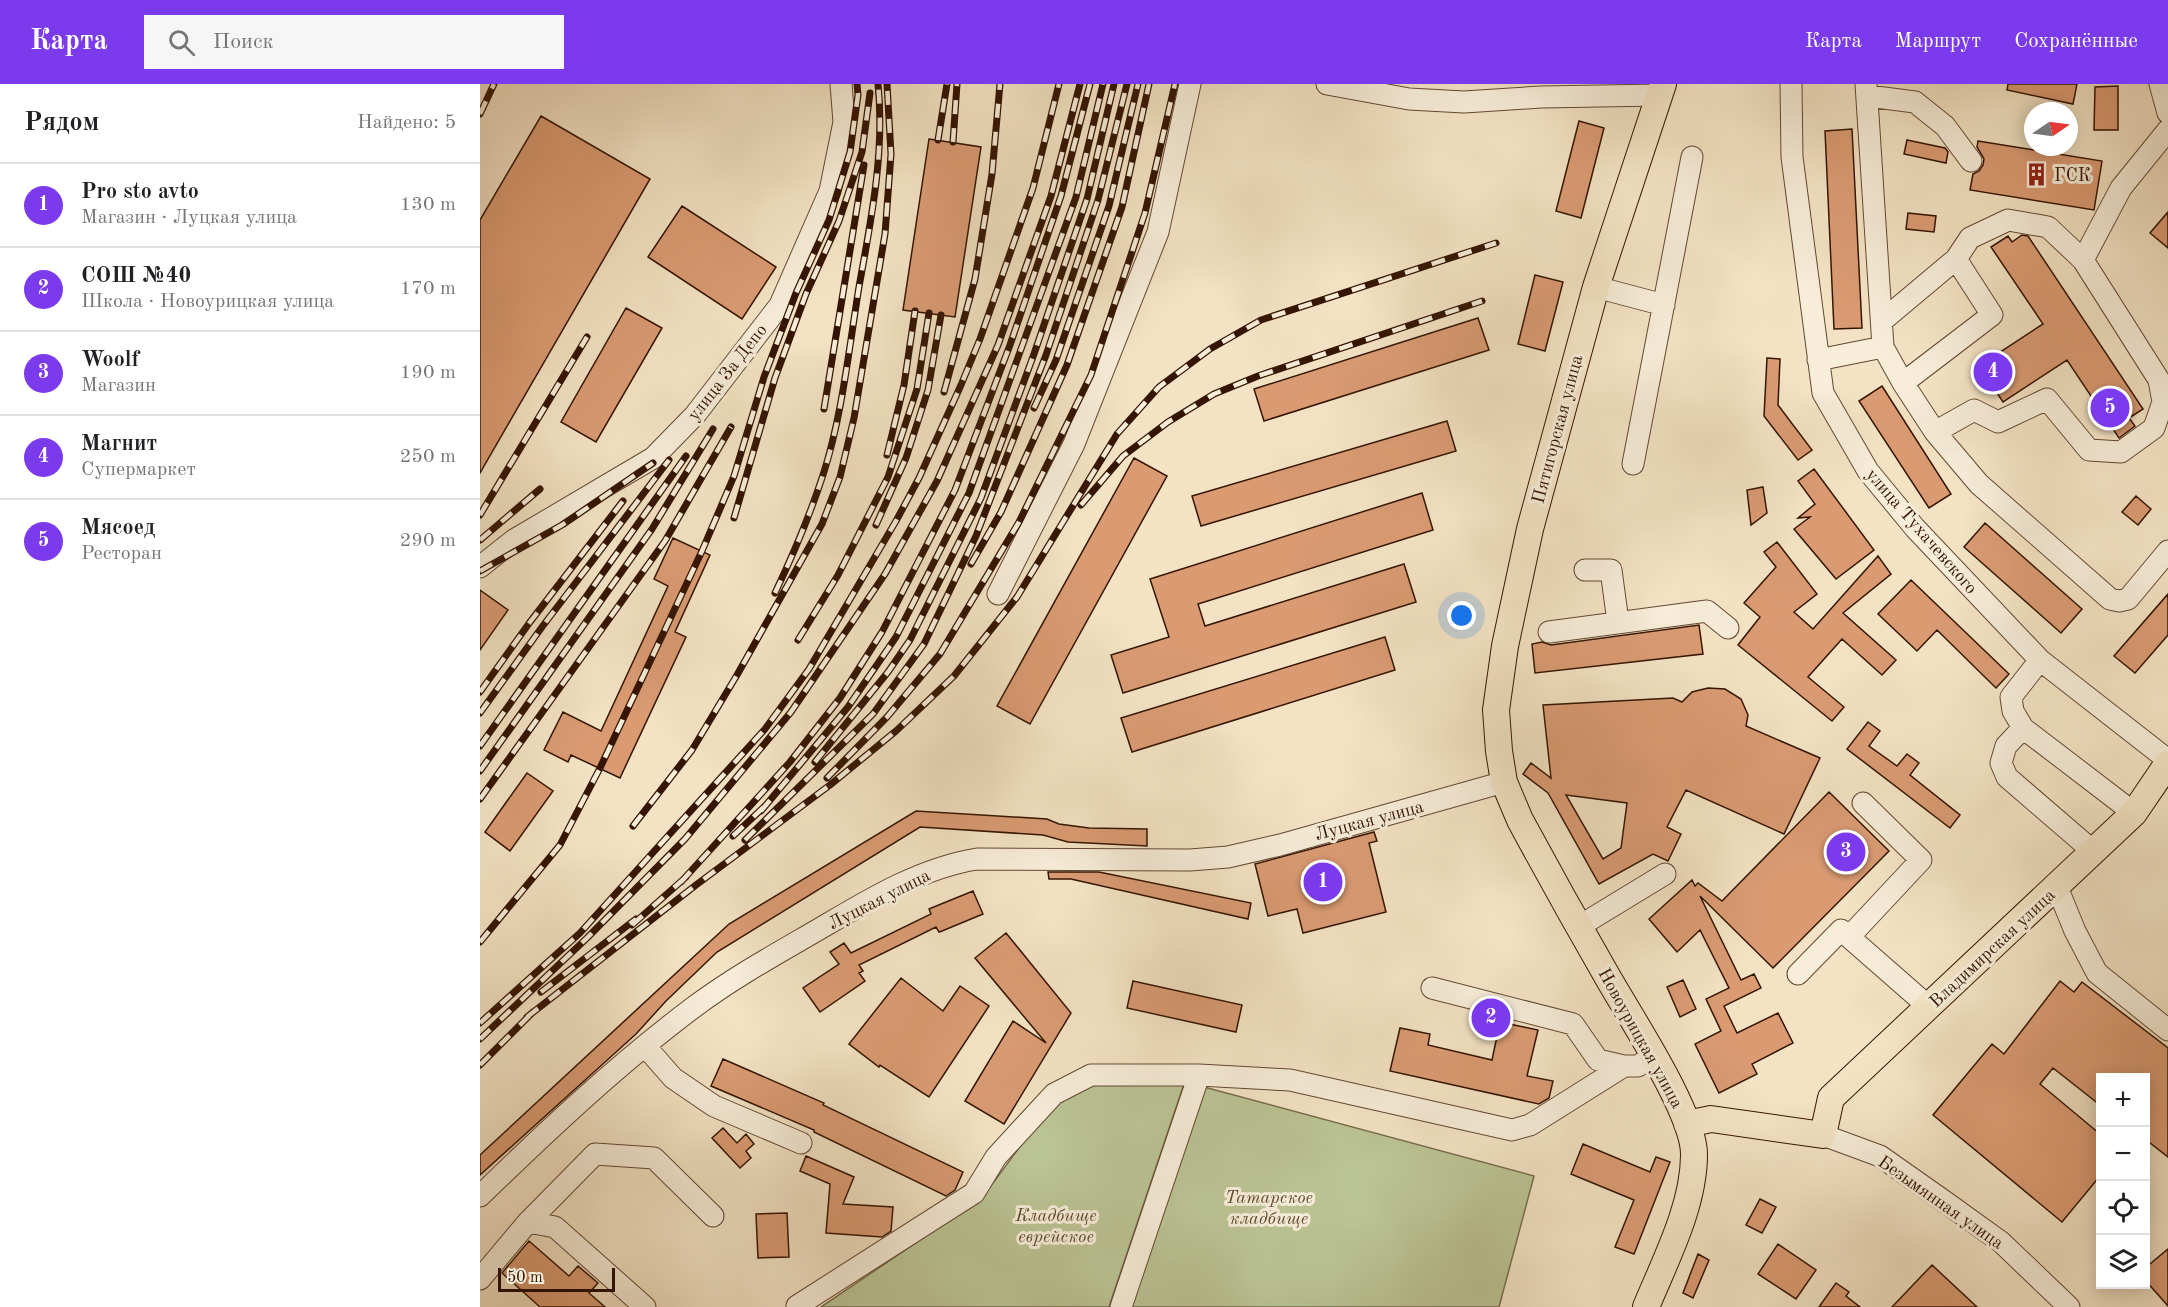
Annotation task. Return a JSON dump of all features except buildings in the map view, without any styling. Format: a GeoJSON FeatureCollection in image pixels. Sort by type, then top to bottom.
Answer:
{"type":"FeatureCollection","features":[{"type":"Feature","properties":{"kind":"main road","name":"Пятигорская улица"},"geometry":{"type":"LineString","coordinates":[[1504,782],[1499,751],[1497,710],[1505,646],[1530,529],[1596,287],[1661,90]]}},
{"type":"Feature","properties":{"kind":"main road","name":"Владимирская улица"},"geometry":{"type":"LineString","coordinates":[[1823,1135],[1831,1098],[2134,813],[2168,762]]}},
{"type":"Feature","properties":{"kind":"main road","name":"Новоурицкая улица"},"geometry":{"type":"LineString","coordinates":[[1504,782],[1520,820],[1578,927],[1684,1113],[1695,1153],[1692,1182],[1677,1231],[1646,1307]]}},
{"type":"Feature","properties":{"kind":"main road","name":"Безымянная улица"},"geometry":{"type":"LineString","coordinates":[[1687,1124],[1710,1119],[1823,1135]]}},
{"type":"Feature","properties":{"kind":"street","name":"улица За Депо"},"geometry":{"type":"LineString","coordinates":[[480,567],[514,540],[653,458],[695,415],[780,305],[830,191],[844,122],[841,84]]}},
{"type":"Feature","properties":{"kind":"street"},"geometry":{"type":"LineString","coordinates":[[998,594],[1074,444],[1158,232],[1190,84]]}},
{"type":"Feature","properties":{"kind":"street"},"geometry":{"type":"LineString","coordinates":[[1327,84],[1408,99],[1464,102],[1543,90],[1661,90]]}},
{"type":"Feature","properties":{"kind":"street","name":"улица Тухачевского"},"geometry":{"type":"LineString","coordinates":[[1791,84],[1792,157],[1823,393],[1868,471],[1915,528],[2040,660],[2168,762]]}},
{"type":"Feature","properties":{"kind":"street"},"geometry":{"type":"LineString","coordinates":[[2160,84],[2168,112]]}},
{"type":"Feature","properties":{"kind":"street"},"geometry":{"type":"LineString","coordinates":[[1971,161],[1945,126],[1915,102],[1867,90],[1882,347],[1935,432],[1979,484],[2110,599],[2119,601],[2128,599],[2168,551]]}},
{"type":"Feature","properties":{"kind":"street"},"geometry":{"type":"LineString","coordinates":[[2083,260],[2121,188],[2168,130]]}},
{"type":"Feature","properties":{"kind":"street"},"geometry":{"type":"LineString","coordinates":[[1634,464],[1692,157]]}},
{"type":"Feature","properties":{"kind":"street"},"geometry":{"type":"LineString","coordinates":[[1882,321],[1956,259],[1970,238],[2008,220],[2048,227],[2083,260],[2159,380],[2166,408],[2154,428],[2121,452],[2090,450],[2047,399],[1998,422],[1974,410],[1935,432]]}},
{"type":"Feature","properties":{"kind":"street"},"geometry":{"type":"LineString","coordinates":[[1903,383],[1992,315],[1956,259]]}},
{"type":"Feature","properties":{"kind":"street"},"geometry":{"type":"LineString","coordinates":[[1596,287],[1664,305]]}},
{"type":"Feature","properties":{"kind":"street"},"geometry":{"type":"LineString","coordinates":[[1818,360],[1882,347]]}},
{"type":"Feature","properties":{"kind":"street"},"geometry":{"type":"LineString","coordinates":[[1585,570],[1611,570],[1618,622]]}},
{"type":"Feature","properties":{"kind":"street"},"geometry":{"type":"LineString","coordinates":[[1548,632],[1707,610],[1728,628]]}},
{"type":"Feature","properties":{"kind":"street"},"geometry":{"type":"LineString","coordinates":[[2040,660],[2011,697],[2013,711],[2023,728],[2134,813]]}},
{"type":"Feature","properties":{"kind":"street"},"geometry":{"type":"LineString","coordinates":[[2023,728],[2006,746],[2001,762],[2007,777],[2094,852]]}},
{"type":"Feature","properties":{"kind":"street","name":"Луцкая улица"},"geometry":{"type":"LineString","coordinates":[[480,1196],[552,1126],[695,1006],[742,974],[908,880],[951,863],[977,859],[1190,860],[1228,856],[1280,845],[1504,782]]}},
{"type":"Feature","properties":{"kind":"street"},"geometry":{"type":"LineString","coordinates":[[1850,937],[1921,860],[1863,803]]}},
{"type":"Feature","properties":{"kind":"street"},"geometry":{"type":"LineString","coordinates":[[1578,927],[1665,874]]}},
{"type":"Feature","properties":{"kind":"street"},"geometry":{"type":"LineString","coordinates":[[2057,887],[2075,931],[2097,973],[2168,1030]]}},
{"type":"Feature","properties":{"kind":"street"},"geometry":{"type":"LineString","coordinates":[[1798,974],[1840,930],[1929,1007]]}},
{"type":"Feature","properties":{"kind":"street"},"geometry":{"type":"LineString","coordinates":[[1432,988],[1574,1024],[1598,1060],[1624,1066],[1638,1066],[1653,1056]]}},
{"type":"Feature","properties":{"kind":"street"},"geometry":{"type":"LineString","coordinates":[[645,1046],[673,1078],[714,1106],[801,1143]]}},
{"type":"Feature","properties":{"kind":"street"},"geometry":{"type":"LineString","coordinates":[[797,1306],[974,1192],[996,1157],[1054,1094],[1091,1075],[1199,1075],[1290,1080],[1512,1130],[1530,1125],[1624,1066]]}},
{"type":"Feature","properties":{"kind":"street"},"geometry":{"type":"LineString","coordinates":[[1121,1307],[1199,1075]]}},
{"type":"Feature","properties":{"kind":"street","name":"Безымянная улица"},"geometry":{"type":"LineString","coordinates":[[1823,1135],[1880,1156],[2001,1242],[2068,1307]]}},
{"type":"Feature","properties":{"kind":"street"},"geometry":{"type":"LineString","coordinates":[[480,1279],[528,1222],[595,1154],[654,1158],[713,1216]]}},
{"type":"Feature","properties":{"kind":"street"},"geometry":{"type":"LineString","coordinates":[[528,1222],[555,1227],[645,1307]]}},
{"type":"Feature","properties":{"kind":"green space","name":"Кладбище еврейское"},"geometry":{"type":"Polygon","coordinates":[[[1186,1078],[1109,1307],[821,1307],[982,1198],[1041,1118],[1077,1087],[1186,1078]]]}},
{"type":"Feature","properties":{"kind":"green space","name":"Татарское кладбище"},"geometry":{"type":"Polygon","coordinates":[[[1204,1087],[1534,1176],[1499,1307],[1131,1307],[1204,1087]]]}},
{"type":"Feature","properties":{"kind":"railway"},"geometry":{"type":"LineString","coordinates":[[480,114],[494,84]]}},
{"type":"Feature","properties":{"kind":"railway"},"geometry":{"type":"LineString","coordinates":[[480,942],[560,845],[600,768],[702,551],[734,476],[764,377],[796,293],[829,220],[850,152],[858,95],[857,84]]}},
{"type":"Feature","properties":{"kind":"railway"},"geometry":{"type":"LineString","coordinates":[[775,593],[818,490],[830,453],[840,406],[876,186],[880,135],[878,84]]}},
{"type":"Feature","properties":{"kind":"railway"},"geometry":{"type":"LineString","coordinates":[[633,826],[692,750],[737,675],[822,524],[840,477],[854,418],[885,234],[891,154],[887,84]]}},
{"type":"Feature","properties":{"kind":"railway"},"geometry":{"type":"LineString","coordinates":[[938,140],[947,84]]}},
{"type":"Feature","properties":{"kind":"railway"},"geometry":{"type":"LineString","coordinates":[[953,142],[957,84]]}},
{"type":"Feature","properties":{"kind":"railway"},"geometry":{"type":"LineString","coordinates":[[944,392],[975,279],[992,174],[1000,84]]}},
{"type":"Feature","properties":{"kind":"railway"},"geometry":{"type":"LineString","coordinates":[[480,1023],[580,933],[765,729],[809,669],[896,521],[919,478],[961,385],[980,339],[1033,188],[1059,84]]}},
{"type":"Feature","properties":{"kind":"railway"},"geometry":{"type":"LineString","coordinates":[[480,1039],[587,938],[685,839],[791,712],[885,574],[937,481],[998,345],[1051,196],[1080,84]]}},
{"type":"Feature","properties":{"kind":"railway"},"geometry":{"type":"LineString","coordinates":[[681,882],[790,762],[840,698],[882,632],[955,490],[1010,345],[1061,196],[1090,84]]}},
{"type":"Feature","properties":{"kind":"railway"},"geometry":{"type":"LineString","coordinates":[[761,811],[848,707],[896,637],[969,493],[1076,197],[1103,84]]}},
{"type":"Feature","properties":{"kind":"railway"},"geometry":{"type":"LineString","coordinates":[[815,762],[888,672],[910,640],[981,498],[1034,354],[1087,199],[1114,84]]}},
{"type":"Feature","properties":{"kind":"railway"},"geometry":{"type":"LineString","coordinates":[[745,840],[873,714],[924,644],[976,536],[1046,355],[1098,200],[1127,84]]}},
{"type":"Feature","properties":{"kind":"railway"},"geometry":{"type":"LineString","coordinates":[[1034,408],[1056,360],[1109,206],[1138,84]]}},
{"type":"Feature","properties":{"kind":"railway"},"geometry":{"type":"LineString","coordinates":[[971,564],[1001,512],[1067,365],[1122,207],[1149,84]]}},
{"type":"Feature","properties":{"kind":"railway"},"geometry":{"type":"LineString","coordinates":[[827,778],[887,717],[940,654],[1019,522],[1091,375],[1145,213],[1175,84]]}},
{"type":"Feature","properties":{"kind":"railway"},"geometry":{"type":"LineString","coordinates":[[734,518],[775,378],[806,294],[839,221],[862,152],[870,93]]}},
{"type":"Feature","properties":{"kind":"railway"},"geometry":{"type":"LineString","coordinates":[[824,409],[864,165]]}},
{"type":"Feature","properties":{"kind":"railway"},"geometry":{"type":"LineString","coordinates":[[527,1017],[696,885],[830,785],[896,731],[954,676],[1017,597],[1117,434],[1159,387],[1210,349],[1261,320],[1496,243]]}},
{"type":"Feature","properties":{"kind":"railway"},"geometry":{"type":"LineString","coordinates":[[1081,505],[1123,456],[1168,422],[1214,394],[1258,376],[1482,301]]}},
{"type":"Feature","properties":{"kind":"railway"},"geometry":{"type":"LineString","coordinates":[[887,455],[904,385],[915,311]]}},
{"type":"Feature","properties":{"kind":"railway"},"geometry":{"type":"LineString","coordinates":[[798,640],[838,575],[888,477],[917,389],[929,313]]}},
{"type":"Feature","properties":{"kind":"railway"},"geometry":{"type":"LineString","coordinates":[[876,525],[906,458],[928,390],[941,315]]}},
{"type":"Feature","properties":{"kind":"railway"},"geometry":{"type":"LineString","coordinates":[[480,515],[587,337]]}},
{"type":"Feature","properties":{"kind":"railway"},"geometry":{"type":"LineString","coordinates":[[480,799],[665,541],[731,427]]}},
{"type":"Feature","properties":{"kind":"railway"},"geometry":{"type":"LineString","coordinates":[[480,771],[652,529],[713,429]]}},
{"type":"Feature","properties":{"kind":"railway"},"geometry":{"type":"LineString","coordinates":[[480,746],[686,456]]}},
{"type":"Feature","properties":{"kind":"railway"},"geometry":{"type":"LineString","coordinates":[[480,713],[669,460]]}},
{"type":"Feature","properties":{"kind":"railway"},"geometry":{"type":"LineString","coordinates":[[480,571],[562,525],[653,463]]}},
{"type":"Feature","properties":{"kind":"railway"},"geometry":{"type":"LineString","coordinates":[[480,540],[540,489]]}},
{"type":"Feature","properties":{"kind":"railway"},"geometry":{"type":"LineString","coordinates":[[480,692],[530,622],[623,501]]}},
{"type":"Feature","properties":{"kind":"railway"},"geometry":{"type":"LineString","coordinates":[[733,836],[766,805]]}},
{"type":"Feature","properties":{"kind":"railway"},"geometry":{"type":"LineString","coordinates":[[632,925],[686,877]]}},
{"type":"Feature","properties":{"kind":"railway"},"geometry":{"type":"LineString","coordinates":[[541,992],[636,919]]}},
{"type":"Feature","properties":{"kind":"railway"},"geometry":{"type":"LineString","coordinates":[[480,1065],[533,1012]]}},
{"type":"Feature","properties":{"kind":"place","name":"ГСК"},"geometry":{"type":"Point","coordinates":[2036,175]}},
{"type":"Feature","properties":{"kind":"place","name":"Магнит"},"geometry":{"type":"Point","coordinates":[1993,372]}},
{"type":"Feature","properties":{"kind":"place","name":"Мясоед"},"geometry":{"type":"Point","coordinates":[2110,408]}},
{"type":"Feature","properties":{"kind":"place","name":"Woolf"},"geometry":{"type":"Point","coordinates":[1846,852]}},
{"type":"Feature","properties":{"kind":"place","name":"Pro sto avto"},"geometry":{"type":"Point","coordinates":[1323,882]}},
{"type":"Feature","properties":{"kind":"place","name":"СОШ №40"},"geometry":{"type":"Point","coordinates":[1491,1018]}}]}
